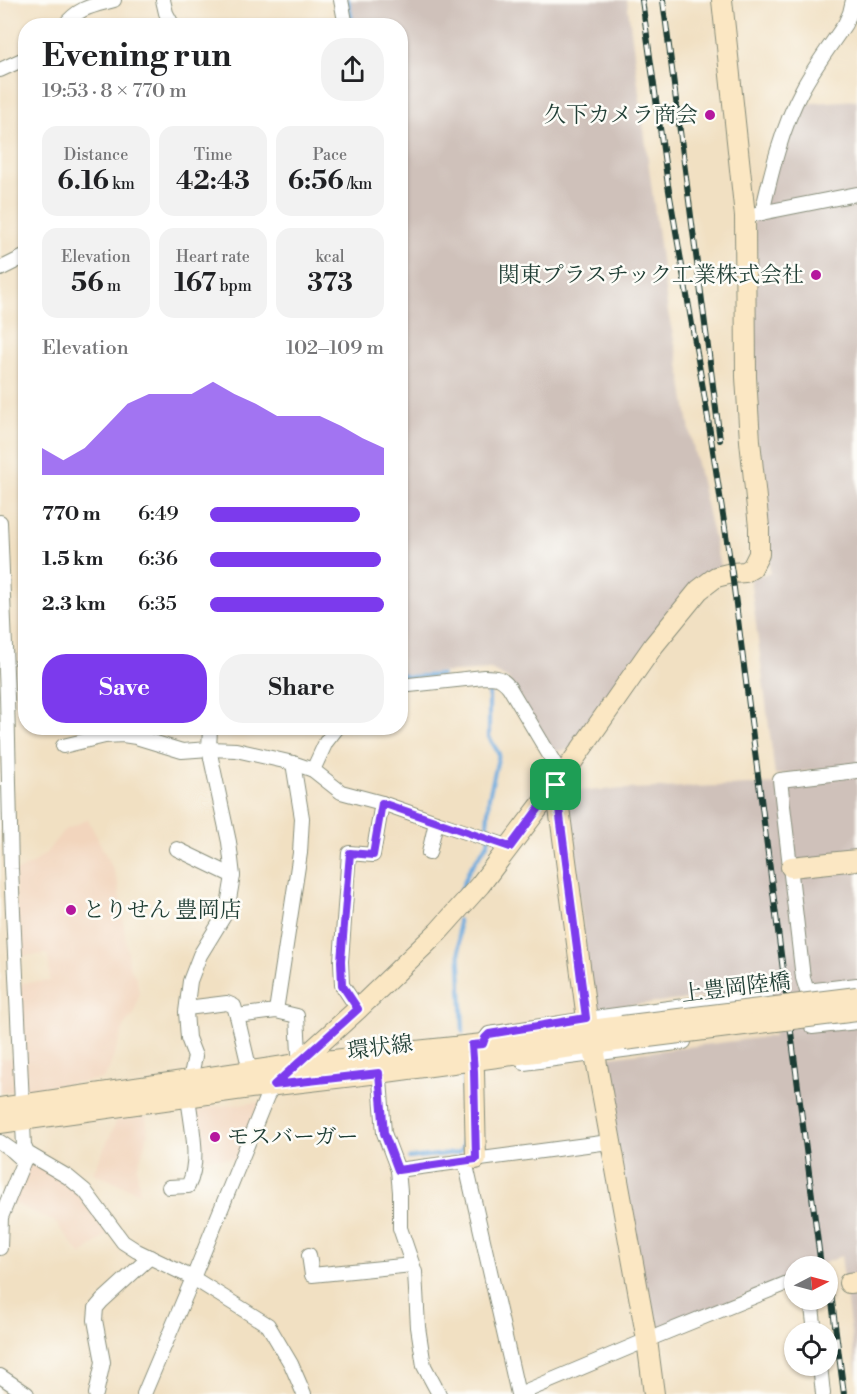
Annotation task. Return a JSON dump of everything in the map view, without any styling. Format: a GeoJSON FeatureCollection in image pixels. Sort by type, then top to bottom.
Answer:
{"type":"FeatureCollection","features":[{"type":"Feature","properties":{"kind":"street"},"geometry":{"type":"LineString","coordinates":[[78,6],[82,9],[114,0]]}},
{"type":"Feature","properties":{"kind":"street"},"geometry":{"type":"LineString","coordinates":[[163,0],[169,18]]}},
{"type":"Feature","properties":{"kind":"street"},"geometry":{"type":"LineString","coordinates":[[342,0],[345,18]]}},
{"type":"Feature","properties":{"kind":"street"},"geometry":{"type":"LineString","coordinates":[[144,1394],[267,1096],[274,1085],[438,932],[480,885],[559,780],[654,645],[699,590],[716,577],[745,572],[752,568],[759,554],[759,527],[746,378],[753,214],[722,0]]}},
{"type":"Feature","properties":{"kind":"street"},"geometry":{"type":"LineString","coordinates":[[753,214],[770,176],[793,106],[845,24],[853,0]]}},
{"type":"Feature","properties":{"kind":"street"},"geometry":{"type":"LineString","coordinates":[[0,70],[18,62]]}},
{"type":"Feature","properties":{"kind":"street"},"geometry":{"type":"LineString","coordinates":[[753,214],[857,194]]}},
{"type":"Feature","properties":{"kind":"street"},"geometry":{"type":"LineString","coordinates":[[0,269],[18,260]]}},
{"type":"Feature","properties":{"kind":"street"},"geometry":{"type":"LineString","coordinates":[[0,522],[11,869],[21,1113],[25,1157],[1,1217],[0,1248]]}},
{"type":"Feature","properties":{"kind":"street"},"geometry":{"type":"LineString","coordinates":[[408,685],[484,677],[503,679],[559,780],[586,1018]]}},
{"type":"Feature","properties":{"kind":"street"},"geometry":{"type":"LineString","coordinates":[[63,746],[105,736],[123,735],[182,751],[209,748],[236,750],[313,770],[341,792],[382,803],[510,847]]}},
{"type":"Feature","properties":{"kind":"street"},"geometry":{"type":"LineString","coordinates":[[169,1187],[188,1186],[194,1156],[189,1088],[195,1056],[188,1038],[187,1008],[190,981],[200,955],[227,911],[233,876],[229,842],[209,748],[210,735]]}},
{"type":"Feature","properties":{"kind":"street"},"geometry":{"type":"LineString","coordinates":[[313,770],[332,735]]}},
{"type":"Feature","properties":{"kind":"street"},"geometry":{"type":"LineString","coordinates":[[276,1011],[300,853],[302,818],[293,763]]}},
{"type":"Feature","properties":{"kind":"street"},"geometry":{"type":"LineString","coordinates":[[857,771],[780,780],[803,978],[812,1027],[857,1022]]}},
{"type":"Feature","properties":{"kind":"street"},"geometry":{"type":"LineString","coordinates":[[358,1009],[342,985],[341,961],[350,853],[373,855],[382,803]]}},
{"type":"Feature","properties":{"kind":"street"},"geometry":{"type":"LineString","coordinates":[[429,853],[436,822]]}},
{"type":"Feature","properties":{"kind":"street"},"geometry":{"type":"LineString","coordinates":[[177,849],[233,876]]}},
{"type":"Feature","properties":{"kind":"street"},"geometry":{"type":"LineString","coordinates":[[791,867],[857,860]]}},
{"type":"Feature","properties":{"kind":"street"},"geometry":{"type":"LineString","coordinates":[[807,991],[857,985]]}},
{"type":"Feature","properties":{"kind":"street"},"geometry":{"type":"LineString","coordinates":[[479,1052],[493,1067],[769,1030],[766,995],[586,1018],[489,1034],[485,1038],[479,1052],[471,1160],[518,1394],[784,1284]]}},
{"type":"Feature","properties":{"kind":"street","name":"上豊岡陸橋"},"geometry":{"type":"LineString","coordinates":[[623,1033],[857,997]]}},
{"type":"Feature","properties":{"kind":"street"},"geometry":{"type":"LineString","coordinates":[[187,1008],[227,1003],[234,1006],[250,1071]]}},
{"type":"Feature","properties":{"kind":"street"},"geometry":{"type":"LineString","coordinates":[[237,1016],[276,1011],[297,1016],[299,1053],[303,1060]]}},
{"type":"Feature","properties":{"kind":"street","name":"上豊岡陸橋"},"geometry":{"type":"LineString","coordinates":[[623,1033],[857,1011]]}},
{"type":"Feature","properties":{"kind":"street","name":"環状線"},"geometry":{"type":"LineString","coordinates":[[0,1123],[21,1113],[189,1088],[274,1085],[378,1064],[623,1033]]}},
{"type":"Feature","properties":{"kind":"street"},"geometry":{"type":"LineString","coordinates":[[594,1054],[647,1340],[654,1394]]}},
{"type":"Feature","properties":{"kind":"street","name":"環状線"},"geometry":{"type":"LineString","coordinates":[[189,1088],[250,1071],[303,1060],[378,1064]]}},
{"type":"Feature","properties":{"kind":"street"},"geometry":{"type":"LineString","coordinates":[[378,1064],[384,1133],[398,1170],[400,1228],[415,1272],[418,1327],[424,1366],[440,1394]]}},
{"type":"Feature","properties":{"kind":"street","name":"環状線"},"geometry":{"type":"LineString","coordinates":[[0,1108],[21,1113]]}},
{"type":"Feature","properties":{"kind":"street"},"geometry":{"type":"LineString","coordinates":[[0,1142],[13,1151],[68,1177],[85,1191],[123,1242],[193,1278],[268,1325],[291,1364],[304,1394]]}},
{"type":"Feature","properties":{"kind":"street"},"geometry":{"type":"LineString","coordinates":[[398,1170],[609,1142]]}},
{"type":"Feature","properties":{"kind":"street"},"geometry":{"type":"LineString","coordinates":[[309,1255],[312,1275],[412,1265]]}},
{"type":"Feature","properties":{"kind":"street"},"geometry":{"type":"LineString","coordinates":[[96,1394],[103,1362],[95,1320],[96,1308],[150,1257]]}},
{"type":"Feature","properties":{"kind":"street"},"geometry":{"type":"LineString","coordinates":[[0,1376],[27,1394]]}},
{"type":"Feature","properties":{"kind":"street"},"geometry":{"type":"LineString","coordinates":[[821,1376],[823,1394]]}},
{"type":"Feature","properties":{"kind":"shaded area"},"geometry":{"type":"Polygon","coordinates":[[[350,0],[627,0],[668,312],[691,437],[720,566],[575,748],[551,752],[508,679],[491,670],[408,675],[408,18],[354,18],[350,0]]]}},
{"type":"Feature","properties":{"kind":"shaded area"},"geometry":{"type":"Polygon","coordinates":[[[857,100],[857,765],[775,775],[750,577],[770,573],[756,431],[753,219],[799,104],[857,100]]]}},
{"type":"Feature","properties":{"kind":"shaded area"},"geometry":{"type":"Polygon","coordinates":[[[857,775],[857,1379],[841,1256],[784,1256],[784,1280],[650,1335],[601,1058],[774,1036],[771,991],[592,1009],[567,791],[781,784],[857,775]]]}},
{"type":"Feature","properties":{"kind":"shaded area"},"geometry":{"type":"Polygon","coordinates":[[[88,819],[118,884],[130,968],[137,979],[139,994],[134,1015],[126,1022],[109,1069],[102,1079],[24,1090],[19,983],[50,981],[48,954],[18,956],[15,872],[32,864],[46,853],[63,831],[88,819]]]}},
{"type":"Feature","properties":{"kind":"shaded area"},"geometry":{"type":"Polygon","coordinates":[[[14,1058],[14,1091],[0,1093],[0,1059],[14,1058]]]}},
{"type":"Feature","properties":{"kind":"shaded area"},"geometry":{"type":"Polygon","coordinates":[[[261,1102],[239,1159],[198,1158],[194,1109],[261,1102]]]}},
{"type":"Feature","properties":{"kind":"shaded area"},"geometry":{"type":"Polygon","coordinates":[[[146,1116],[148,1134],[137,1168],[140,1193],[93,1173],[117,1120],[146,1116]]]}},
{"type":"Feature","properties":{"kind":"shaded area"},"geometry":{"type":"Polygon","coordinates":[[[30,1159],[83,1192],[111,1231],[81,1255],[55,1222],[8,1201],[30,1159]]]}},
{"type":"Feature","properties":{"kind":"waterway"},"geometry":{"type":"LineString","coordinates":[[348,0],[351,18]]}},
{"type":"Feature","properties":{"kind":"waterway"},"geometry":{"type":"LineString","coordinates":[[408,677],[441,675]]}},
{"type":"Feature","properties":{"kind":"waterway"},"geometry":{"type":"LineString","coordinates":[[459,895],[469,870],[488,843],[489,836],[487,827],[489,797],[499,754],[489,737],[489,681]]}},
{"type":"Feature","properties":{"kind":"waterway"},"geometry":{"type":"LineString","coordinates":[[458,920],[463,1032]]}},
{"type":"Feature","properties":{"kind":"waterway"},"geometry":{"type":"LineString","coordinates":[[409,1158],[460,1152],[463,1146],[463,1076]]}},
{"type":"Feature","properties":{"kind":"railway"},"geometry":{"type":"LineString","coordinates":[[642,0],[668,185],[732,573],[820,1256]]}},
{"type":"Feature","properties":{"kind":"railway"},"geometry":{"type":"LineString","coordinates":[[663,0],[720,440]]}},
{"type":"Feature","properties":{"kind":"railway"},"geometry":{"type":"LineString","coordinates":[[833,1310],[844,1394]]}},
{"type":"Feature","properties":{"kind":"place","name":"久下カメラ商会"},"geometry":{"type":"Point","coordinates":[710,115]}},
{"type":"Feature","properties":{"kind":"place","name":"関東プラスチック工業株式会社"},"geometry":{"type":"Point","coordinates":[816,275]}},
{"type":"Feature","properties":{"kind":"place","name":"とりせん 豊岡店"},"geometry":{"type":"Point","coordinates":[71,910]}},
{"type":"Feature","properties":{"kind":"place","name":"モスバーガー"},"geometry":{"type":"Point","coordinates":[215,1137]}},
{"type":"Feature","properties":{"kind":"route"},"geometry":{"type":"LineString","coordinates":[[556,785],[586,1018],[489,1034],[483,1044],[472,1045],[476,1159],[398,1170],[384,1133],[379,1073],[274,1085],[358,1009],[342,985],[341,961],[350,853],[373,855],[382,803],[510,847],[556,785]]}}]}
